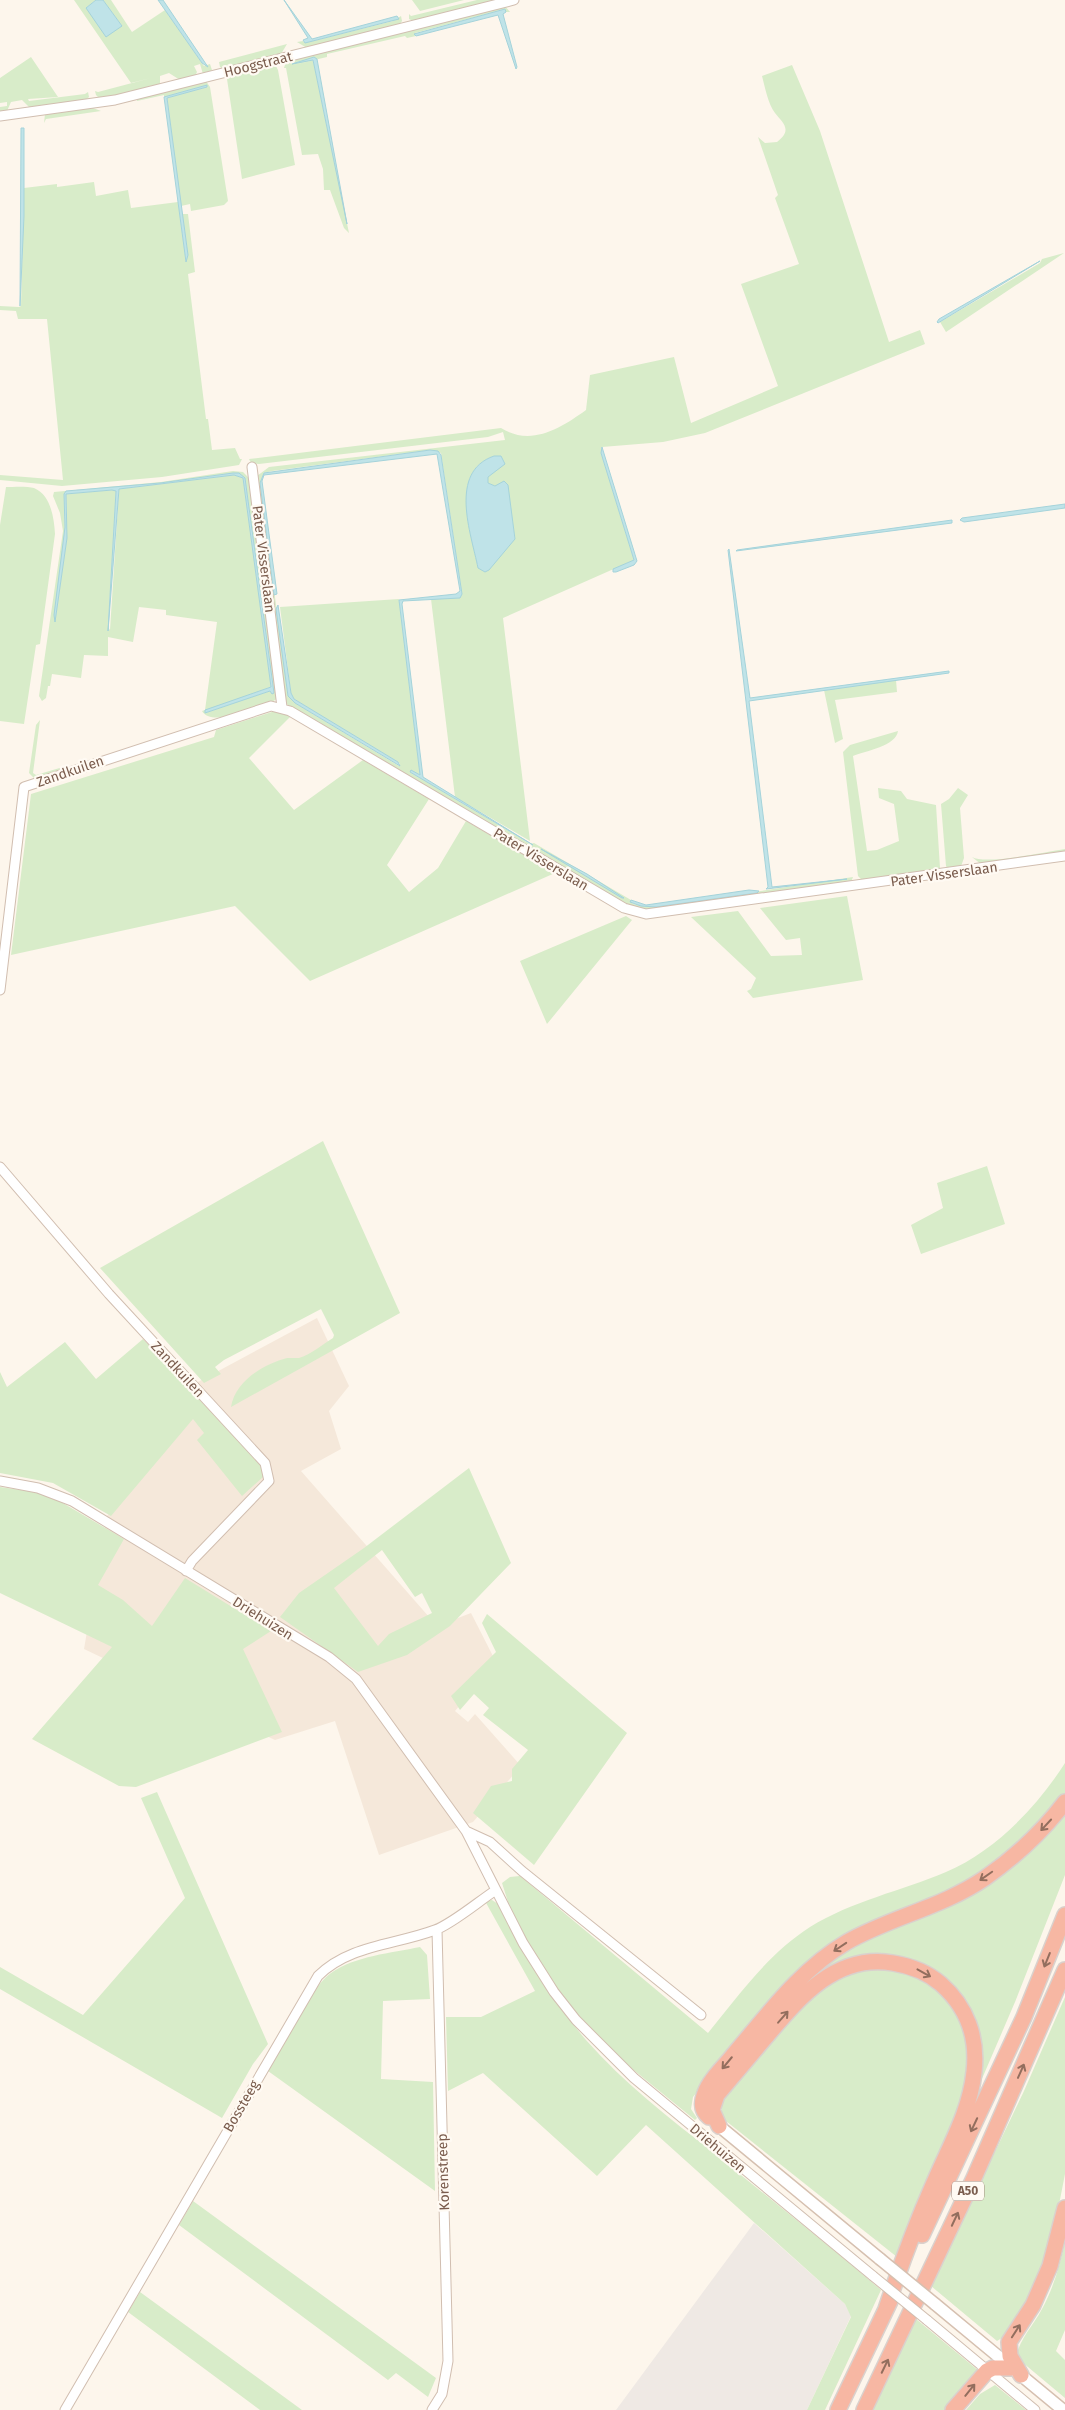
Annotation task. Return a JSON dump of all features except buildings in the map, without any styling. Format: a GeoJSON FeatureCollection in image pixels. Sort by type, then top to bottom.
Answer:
{"type":"FeatureCollection","features":[{"type":"Feature","properties":{"kind":"highway"},"geometry":{"type":"LineString","coordinates":[[719,2126],[702,2109],[706,2090],[794,1984],[826,1956],[847,1942],[947,1899],[984,1878],[1024,1846],[1065,1802]]}},
{"type":"Feature","properties":{"kind":"highway","name":"A50"},"geometry":{"type":"LineString","coordinates":[[838,2410],[1024,2018],[1065,1915]]}},
{"type":"Feature","properties":{"kind":"highway","name":"A50"},"geometry":{"type":"LineString","coordinates":[[719,2126],[712,2110],[717,2095],[792,2006],[824,1978],[838,1970],[857,1964],[889,1962],[914,1968],[948,1991],[964,2011],[972,2031],[975,2060],[972,2088],[959,2124],[908,2243],[886,2309]]}},
{"type":"Feature","properties":{"kind":"highway","name":"A50"},"geometry":{"type":"LineString","coordinates":[[864,2410],[974,2178],[1065,1970]]}},
{"type":"Feature","properties":{"kind":"highway"},"geometry":{"type":"LineString","coordinates":[[1016,2372],[1010,2356],[1009,2342],[1033,2305],[1050,2266],[1065,2208]]}},
{"type":"Feature","properties":{"kind":"highway"},"geometry":{"type":"LineString","coordinates":[[953,2410],[987,2371],[993,2368],[1016,2372]]}},
{"type":"Feature","properties":{"kind":"main road","name":"Driehuizen"},"geometry":{"type":"LineString","coordinates":[[719,2126],[1063,2410]]}},
{"type":"Feature","properties":{"kind":"street","name":"Hoogstraat"},"geometry":{"type":"LineString","coordinates":[[0,116],[115,100],[514,0]]}},
{"type":"Feature","properties":{"kind":"street","name":"Pater Visserslaan"},"geometry":{"type":"LineString","coordinates":[[252,467],[282,707],[624,908],[646,914],[1065,856]]}},
{"type":"Feature","properties":{"kind":"street","name":"Zandkuilen"},"geometry":{"type":"LineString","coordinates":[[0,990],[24,787],[258,708],[282,707]]}},
{"type":"Feature","properties":{"kind":"street","name":"Zandkuilen"},"geometry":{"type":"LineString","coordinates":[[0,1167],[108,1294],[265,1462],[269,1481],[192,1561],[186,1571]]}},
{"type":"Feature","properties":{"kind":"street","name":"Driehuizen"},"geometry":{"type":"LineString","coordinates":[[0,1482],[38,1488],[65,1498],[329,1657],[356,1679],[466,1831],[523,1943],[554,1992],[597,2043],[634,2078],[1035,2410]]}},
{"type":"Feature","properties":{"kind":"street","name":"Driehuizen"},"geometry":{"type":"LineString","coordinates":[[466,1831],[490,1842],[522,1871],[700,2015]]}},
{"type":"Feature","properties":{"kind":"street","name":"Bossteeg"},"geometry":{"type":"LineString","coordinates":[[65,2410],[318,1976],[329,1965],[343,1956],[436,1930],[496,1890]]}},
{"type":"Feature","properties":{"kind":"street","name":"Korenstreep"},"geometry":{"type":"LineString","coordinates":[[432,2410],[442,2394],[448,2361],[436,1930]]}},
{"type":"Feature","properties":{"kind":"shaded area"},"geometry":{"type":"Polygon","coordinates":[[[317,1318],[349,1386],[329,1411],[341,1449],[301,1471],[437,1626],[471,1613],[496,1662],[455,1711],[468,1722],[475,1714],[521,1766],[473,1822],[379,1855],[335,1721],[275,1740],[84,1649],[107,1516],[196,1383],[317,1318]]]}},
{"type":"Feature","properties":{"kind":"shaded area"},"geometry":{"type":"Polygon","coordinates":[[[754,2223],[845,2304],[851,2316],[807,2410],[616,2410],[754,2223]]]}},
{"type":"Feature","properties":{"kind":"green space"},"geometry":{"type":"Polygon","coordinates":[[[74,0],[96,0],[86,8],[122,26],[103,0],[111,0],[132,32],[165,10],[204,66],[210,64],[212,70],[203,74],[200,64],[194,66],[197,72],[195,76],[180,80],[169,73],[160,76],[160,84],[100,99],[95,91],[98,92],[151,78],[131,83],[74,0]]]}},
{"type":"Feature","properties":{"kind":"green space"},"geometry":{"type":"Polygon","coordinates":[[[412,0],[464,0],[420,11],[412,0]]]}},
{"type":"Feature","properties":{"kind":"green space"},"geometry":{"type":"Polygon","coordinates":[[[477,0],[497,0],[413,21],[409,19],[409,14],[411,16],[477,0]]]}},
{"type":"Feature","properties":{"kind":"green space"},"geometry":{"type":"Polygon","coordinates":[[[505,6],[510,12],[506,12],[505,9],[415,33],[416,36],[407,38],[405,36],[327,54],[327,57],[313,60],[349,233],[344,228],[330,190],[324,190],[323,169],[318,154],[302,155],[286,68],[284,68],[286,61],[505,6]]]}},
{"type":"Feature","properties":{"kind":"green space"},"geometry":{"type":"Polygon","coordinates":[[[401,16],[402,21],[400,24],[307,48],[297,42],[303,41],[305,43],[393,21],[401,16]]]}},
{"type":"Feature","properties":{"kind":"green space"},"geometry":{"type":"Polygon","coordinates":[[[287,44],[281,54],[224,69],[220,67],[219,62],[287,44]]]}},
{"type":"Feature","properties":{"kind":"green space"},"geometry":{"type":"Polygon","coordinates":[[[31,57],[58,97],[28,99],[29,101],[85,94],[88,92],[89,97],[86,100],[30,108],[22,100],[11,102],[7,111],[0,112],[0,107],[7,106],[7,102],[0,103],[0,78],[31,57]]]}},
{"type":"Feature","properties":{"kind":"green space"},"geometry":{"type":"Polygon","coordinates":[[[275,64],[278,70],[295,165],[242,179],[227,79],[230,75],[275,64]]]}},
{"type":"Feature","properties":{"kind":"green space"},"geometry":{"type":"Polygon","coordinates":[[[792,65],[820,131],[889,342],[920,330],[925,344],[705,433],[663,442],[602,447],[601,453],[634,560],[503,618],[530,841],[455,797],[431,599],[460,598],[462,594],[441,453],[430,450],[272,471],[264,473],[260,483],[288,696],[295,703],[399,766],[398,762],[294,699],[291,693],[280,607],[399,599],[420,775],[410,772],[530,844],[534,843],[631,900],[633,904],[656,907],[853,877],[851,882],[659,911],[634,909],[292,709],[285,702],[257,476],[269,467],[505,440],[503,432],[488,437],[259,464],[251,463],[249,459],[501,428],[523,436],[545,433],[556,429],[586,410],[590,375],[674,357],[691,423],[778,386],[741,284],[799,264],[775,198],[778,195],[758,137],[765,143],[777,142],[785,134],[786,130],[770,105],[762,76],[792,65]],[[494,456],[480,464],[471,475],[467,489],[468,521],[478,568],[515,539],[512,520],[495,486],[488,483],[488,477],[493,473],[494,456]]]}},
{"type":"Feature","properties":{"kind":"green space"},"geometry":{"type":"Polygon","coordinates":[[[206,81],[210,87],[228,201],[224,205],[191,211],[190,204],[181,206],[167,98],[207,87],[207,85],[164,97],[164,95],[137,101],[137,98],[206,81]]]}},
{"type":"Feature","properties":{"kind":"green space"},"geometry":{"type":"Polygon","coordinates":[[[93,108],[101,111],[46,119],[44,123],[45,114],[93,108]]]}},
{"type":"Feature","properties":{"kind":"green space"},"geometry":{"type":"Polygon","coordinates":[[[94,182],[96,196],[128,190],[131,208],[178,202],[186,262],[188,255],[182,214],[188,214],[195,272],[188,274],[206,419],[208,419],[212,450],[235,448],[240,459],[242,459],[239,465],[162,477],[62,486],[0,480],[0,475],[63,480],[47,319],[18,319],[16,311],[0,310],[0,306],[21,306],[24,188],[57,184],[57,187],[94,182]]]}},
{"type":"Feature","properties":{"kind":"green space"},"geometry":{"type":"Polygon","coordinates":[[[1064,253],[946,332],[940,322],[1040,263],[1042,259],[1064,253]]]}},
{"type":"Feature","properties":{"kind":"green space"},"geometry":{"type":"Polygon","coordinates":[[[233,471],[243,472],[250,479],[278,698],[272,702],[235,715],[224,717],[207,716],[202,711],[205,710],[217,622],[166,615],[166,610],[139,607],[133,642],[108,637],[108,656],[84,655],[81,678],[52,674],[46,698],[42,701],[39,696],[63,531],[60,513],[53,496],[54,492],[161,482],[233,471]],[[233,473],[160,483],[66,491],[64,495],[65,527],[55,622],[67,538],[66,494],[116,491],[108,627],[110,630],[119,489],[234,475],[243,478],[271,687],[205,713],[270,691],[274,693],[245,478],[233,473]]]}},
{"type":"Feature","properties":{"kind":"green space"},"geometry":{"type":"Polygon","coordinates":[[[6,487],[31,487],[40,491],[51,508],[55,534],[40,644],[36,645],[24,724],[0,721],[0,525],[6,487]]]}},
{"type":"Feature","properties":{"kind":"green space"},"geometry":{"type":"Polygon","coordinates":[[[896,680],[897,692],[835,700],[843,739],[835,743],[824,690],[896,680]]]}},
{"type":"Feature","properties":{"kind":"green space"},"geometry":{"type":"Polygon","coordinates":[[[278,710],[290,717],[249,758],[294,810],[363,760],[429,799],[387,865],[409,892],[438,868],[466,821],[555,873],[310,981],[235,906],[11,955],[31,794],[214,737],[216,730],[278,710]]]}},
{"type":"Feature","properties":{"kind":"green space"},"geometry":{"type":"Polygon","coordinates":[[[40,720],[33,773],[36,775],[63,767],[62,770],[35,779],[29,773],[36,725],[40,720]]]}},
{"type":"Feature","properties":{"kind":"green space"},"geometry":{"type":"Polygon","coordinates":[[[898,731],[892,741],[853,756],[867,851],[877,850],[899,841],[894,804],[879,798],[878,788],[901,791],[907,799],[936,805],[940,868],[938,872],[863,881],[858,876],[843,752],[850,745],[898,731]]]}},
{"type":"Feature","properties":{"kind":"green space"},"geometry":{"type":"Polygon","coordinates":[[[958,788],[968,795],[960,808],[964,858],[960,869],[948,869],[946,866],[941,804],[949,799],[958,788]]]}},
{"type":"Feature","properties":{"kind":"green space"},"geometry":{"type":"Polygon","coordinates":[[[1065,849],[1065,853],[982,865],[972,857],[990,860],[1002,859],[1065,849]]]}},
{"type":"Feature","properties":{"kind":"green space"},"geometry":{"type":"Polygon","coordinates":[[[847,896],[863,980],[753,998],[747,991],[751,989],[756,978],[691,917],[738,911],[771,956],[802,955],[800,938],[786,940],[760,908],[847,896]]]}},
{"type":"Feature","properties":{"kind":"green space"},"geometry":{"type":"Polygon","coordinates":[[[626,916],[632,920],[547,1024],[520,961],[626,916]]]}},
{"type":"Feature","properties":{"kind":"green space"},"geometry":{"type":"Polygon","coordinates":[[[323,1141],[400,1313],[231,1407],[238,1389],[260,1369],[287,1358],[303,1357],[333,1338],[334,1335],[321,1309],[224,1360],[215,1367],[221,1374],[204,1383],[100,1268],[323,1141]]]}},
{"type":"Feature","properties":{"kind":"green space"},"geometry":{"type":"Polygon","coordinates":[[[987,1166],[1005,1224],[921,1254],[911,1225],[943,1208],[937,1183],[987,1166]]]}},
{"type":"Feature","properties":{"kind":"green space"},"geometry":{"type":"Polygon","coordinates":[[[143,1339],[263,1468],[263,1477],[242,1496],[197,1440],[204,1433],[193,1419],[111,1516],[53,1483],[0,1473],[0,1372],[7,1387],[65,1342],[96,1379],[143,1339]]]}},
{"type":"Feature","properties":{"kind":"green space"},"geometry":{"type":"Polygon","coordinates":[[[469,1468],[511,1563],[450,1626],[407,1655],[358,1672],[280,1617],[299,1593],[364,1548],[469,1468]],[[382,1550],[334,1588],[378,1646],[389,1634],[432,1613],[422,1593],[415,1597],[382,1550]]]}},
{"type":"Feature","properties":{"kind":"green space"},"geometry":{"type":"Polygon","coordinates":[[[0,1487],[35,1492],[56,1499],[124,1539],[98,1585],[123,1600],[152,1626],[185,1578],[271,1631],[243,1649],[282,1732],[136,1787],[119,1786],[32,1739],[112,1647],[0,1593],[0,1487]]]}},
{"type":"Feature","properties":{"kind":"green space"},"geometry":{"type":"Polygon","coordinates":[[[487,1614],[627,1733],[534,1865],[473,1813],[491,1786],[512,1781],[512,1769],[528,1750],[483,1715],[489,1708],[474,1694],[460,1710],[451,1696],[496,1652],[482,1623],[487,1614]]]}},
{"type":"Feature","properties":{"kind":"green space"},"geometry":{"type":"Polygon","coordinates":[[[1065,1763],[1065,1794],[1016,1848],[970,1881],[845,1939],[722,2061],[693,2097],[691,2109],[697,2118],[695,2120],[598,2041],[560,1995],[526,1940],[509,1905],[502,1883],[510,1877],[520,1876],[708,2033],[767,1962],[795,1938],[810,1927],[843,1910],[946,1872],[981,1852],[998,1840],[1028,1811],[1065,1763]]]}},
{"type":"Feature","properties":{"kind":"green space"},"geometry":{"type":"Polygon","coordinates":[[[157,1792],[268,2044],[253,2064],[222,2118],[0,1989],[0,1967],[83,2015],[185,1898],[141,1798],[157,1792]]]}},
{"type":"Feature","properties":{"kind":"green space"},"geometry":{"type":"Polygon","coordinates":[[[1065,1808],[1065,1875],[1015,2002],[972,2102],[972,2019],[903,1959],[807,1985],[803,1980],[838,1953],[951,1900],[1065,1808]]]}},
{"type":"Feature","properties":{"kind":"green space"},"geometry":{"type":"Polygon","coordinates":[[[492,1900],[498,1904],[517,1940],[549,1991],[573,2024],[601,2056],[664,2113],[881,2290],[825,2410],[807,2410],[851,2317],[845,2304],[646,2125],[597,2176],[483,2073],[448,2091],[446,2017],[481,2017],[535,1991],[485,1901],[492,1900]]]}},
{"type":"Feature","properties":{"kind":"green space"},"geometry":{"type":"Polygon","coordinates":[[[420,1947],[427,1955],[430,1999],[383,2001],[381,2079],[433,2082],[435,2191],[268,2071],[305,2004],[331,1973],[362,1959],[420,1947]]]}},
{"type":"Feature","properties":{"kind":"green space"},"geometry":{"type":"Polygon","coordinates":[[[882,1965],[926,1979],[956,2007],[970,2052],[965,2094],[897,2257],[726,2121],[722,2114],[721,2102],[787,2017],[835,1976],[882,1965]]]}},
{"type":"Feature","properties":{"kind":"green space"},"geometry":{"type":"Polygon","coordinates":[[[1065,1997],[1065,2174],[1049,2256],[1039,2285],[1005,2336],[997,2341],[931,2286],[1024,2091],[1065,1997]]]}},
{"type":"Feature","properties":{"kind":"green space"},"geometry":{"type":"Polygon","coordinates":[[[193,2201],[436,2378],[428,2397],[396,2373],[388,2380],[179,2225],[193,2201]]]}},
{"type":"Feature","properties":{"kind":"green space"},"geometry":{"type":"Polygon","coordinates":[[[1065,2242],[1065,2330],[1056,2351],[1065,2360],[1065,2398],[1016,2357],[1020,2344],[1050,2293],[1065,2242]]]}},
{"type":"Feature","properties":{"kind":"green space"},"geometry":{"type":"Polygon","coordinates":[[[140,2292],[302,2410],[260,2410],[128,2312],[140,2292]]]}},
{"type":"Feature","properties":{"kind":"green space"},"geometry":{"type":"Polygon","coordinates":[[[916,2319],[979,2371],[951,2410],[873,2410],[916,2319]]]}},
{"type":"Feature","properties":{"kind":"green space"},"geometry":{"type":"Polygon","coordinates":[[[995,2385],[1026,2410],[966,2410],[980,2394],[995,2385]]]}},
{"type":"Feature","properties":{"kind":"water"},"geometry":{"type":"Polygon","coordinates":[[[96,0],[103,0],[122,26],[106,37],[86,8],[96,0]]]}},
{"type":"Feature","properties":{"kind":"water"},"geometry":{"type":"Polygon","coordinates":[[[158,0],[163,0],[208,67],[202,63],[158,0]]]}},
{"type":"Feature","properties":{"kind":"water"},"geometry":{"type":"Polygon","coordinates":[[[284,0],[312,39],[397,16],[399,19],[305,43],[303,40],[308,38],[284,0]]]}},
{"type":"Feature","properties":{"kind":"water"},"geometry":{"type":"Polygon","coordinates":[[[505,9],[506,12],[503,14],[516,69],[498,15],[416,36],[414,34],[505,9]]]}},
{"type":"Feature","properties":{"kind":"water"},"geometry":{"type":"Polygon","coordinates":[[[314,57],[317,59],[347,224],[313,60],[292,64],[314,57]]]}},
{"type":"Feature","properties":{"kind":"water"},"geometry":{"type":"Polygon","coordinates":[[[207,85],[207,87],[167,98],[188,255],[186,262],[164,97],[207,85]]]}},
{"type":"Feature","properties":{"kind":"water"},"geometry":{"type":"Polygon","coordinates":[[[21,128],[24,128],[24,216],[20,306],[21,128]]]}},
{"type":"Feature","properties":{"kind":"water"},"geometry":{"type":"Polygon","coordinates":[[[1040,261],[938,323],[937,322],[939,319],[1040,261]]]}},
{"type":"Feature","properties":{"kind":"water"},"geometry":{"type":"Polygon","coordinates":[[[602,447],[637,561],[634,565],[616,572],[613,572],[613,569],[634,560],[601,453],[602,447]]]}},
{"type":"Feature","properties":{"kind":"water"},"geometry":{"type":"Polygon","coordinates":[[[430,450],[438,451],[441,455],[462,594],[460,598],[403,601],[402,604],[423,777],[533,845],[410,772],[411,770],[420,775],[399,600],[456,594],[460,591],[437,454],[264,475],[262,481],[277,594],[274,595],[260,483],[264,473],[430,450]]]}},
{"type":"Feature","properties":{"kind":"water"},"geometry":{"type":"Polygon","coordinates":[[[494,456],[501,456],[505,464],[488,477],[488,483],[495,486],[504,481],[508,485],[515,539],[489,570],[485,572],[478,568],[471,538],[466,505],[467,489],[471,475],[480,464],[494,456]]]}},
{"type":"Feature","properties":{"kind":"water"},"geometry":{"type":"Polygon","coordinates":[[[239,473],[245,478],[274,693],[272,694],[270,691],[205,713],[205,710],[271,687],[243,478],[234,475],[119,489],[108,631],[116,491],[66,494],[67,538],[55,622],[54,615],[65,527],[64,494],[66,491],[160,483],[239,473]]]}},
{"type":"Feature","properties":{"kind":"water"},"geometry":{"type":"Polygon","coordinates":[[[1065,504],[1065,508],[964,522],[960,520],[962,518],[1065,504]]]}},
{"type":"Feature","properties":{"kind":"water"},"geometry":{"type":"Polygon","coordinates":[[[952,520],[952,523],[736,551],[737,550],[952,520]]]}},
{"type":"Feature","properties":{"kind":"water"},"geometry":{"type":"Polygon","coordinates":[[[729,549],[750,698],[949,671],[949,673],[749,701],[772,887],[847,879],[766,889],[768,887],[729,549]]]}},
{"type":"Feature","properties":{"kind":"water"},"geometry":{"type":"Polygon","coordinates":[[[278,605],[291,693],[294,699],[398,762],[400,766],[295,703],[288,696],[276,609],[278,605]]]}},
{"type":"Feature","properties":{"kind":"water"},"geometry":{"type":"Polygon","coordinates":[[[541,849],[587,874],[624,898],[622,898],[541,849]]]}},
{"type":"Feature","properties":{"kind":"water"},"geometry":{"type":"Polygon","coordinates":[[[749,890],[759,891],[757,893],[656,907],[641,906],[630,902],[631,900],[646,905],[749,890]]]}}]}
